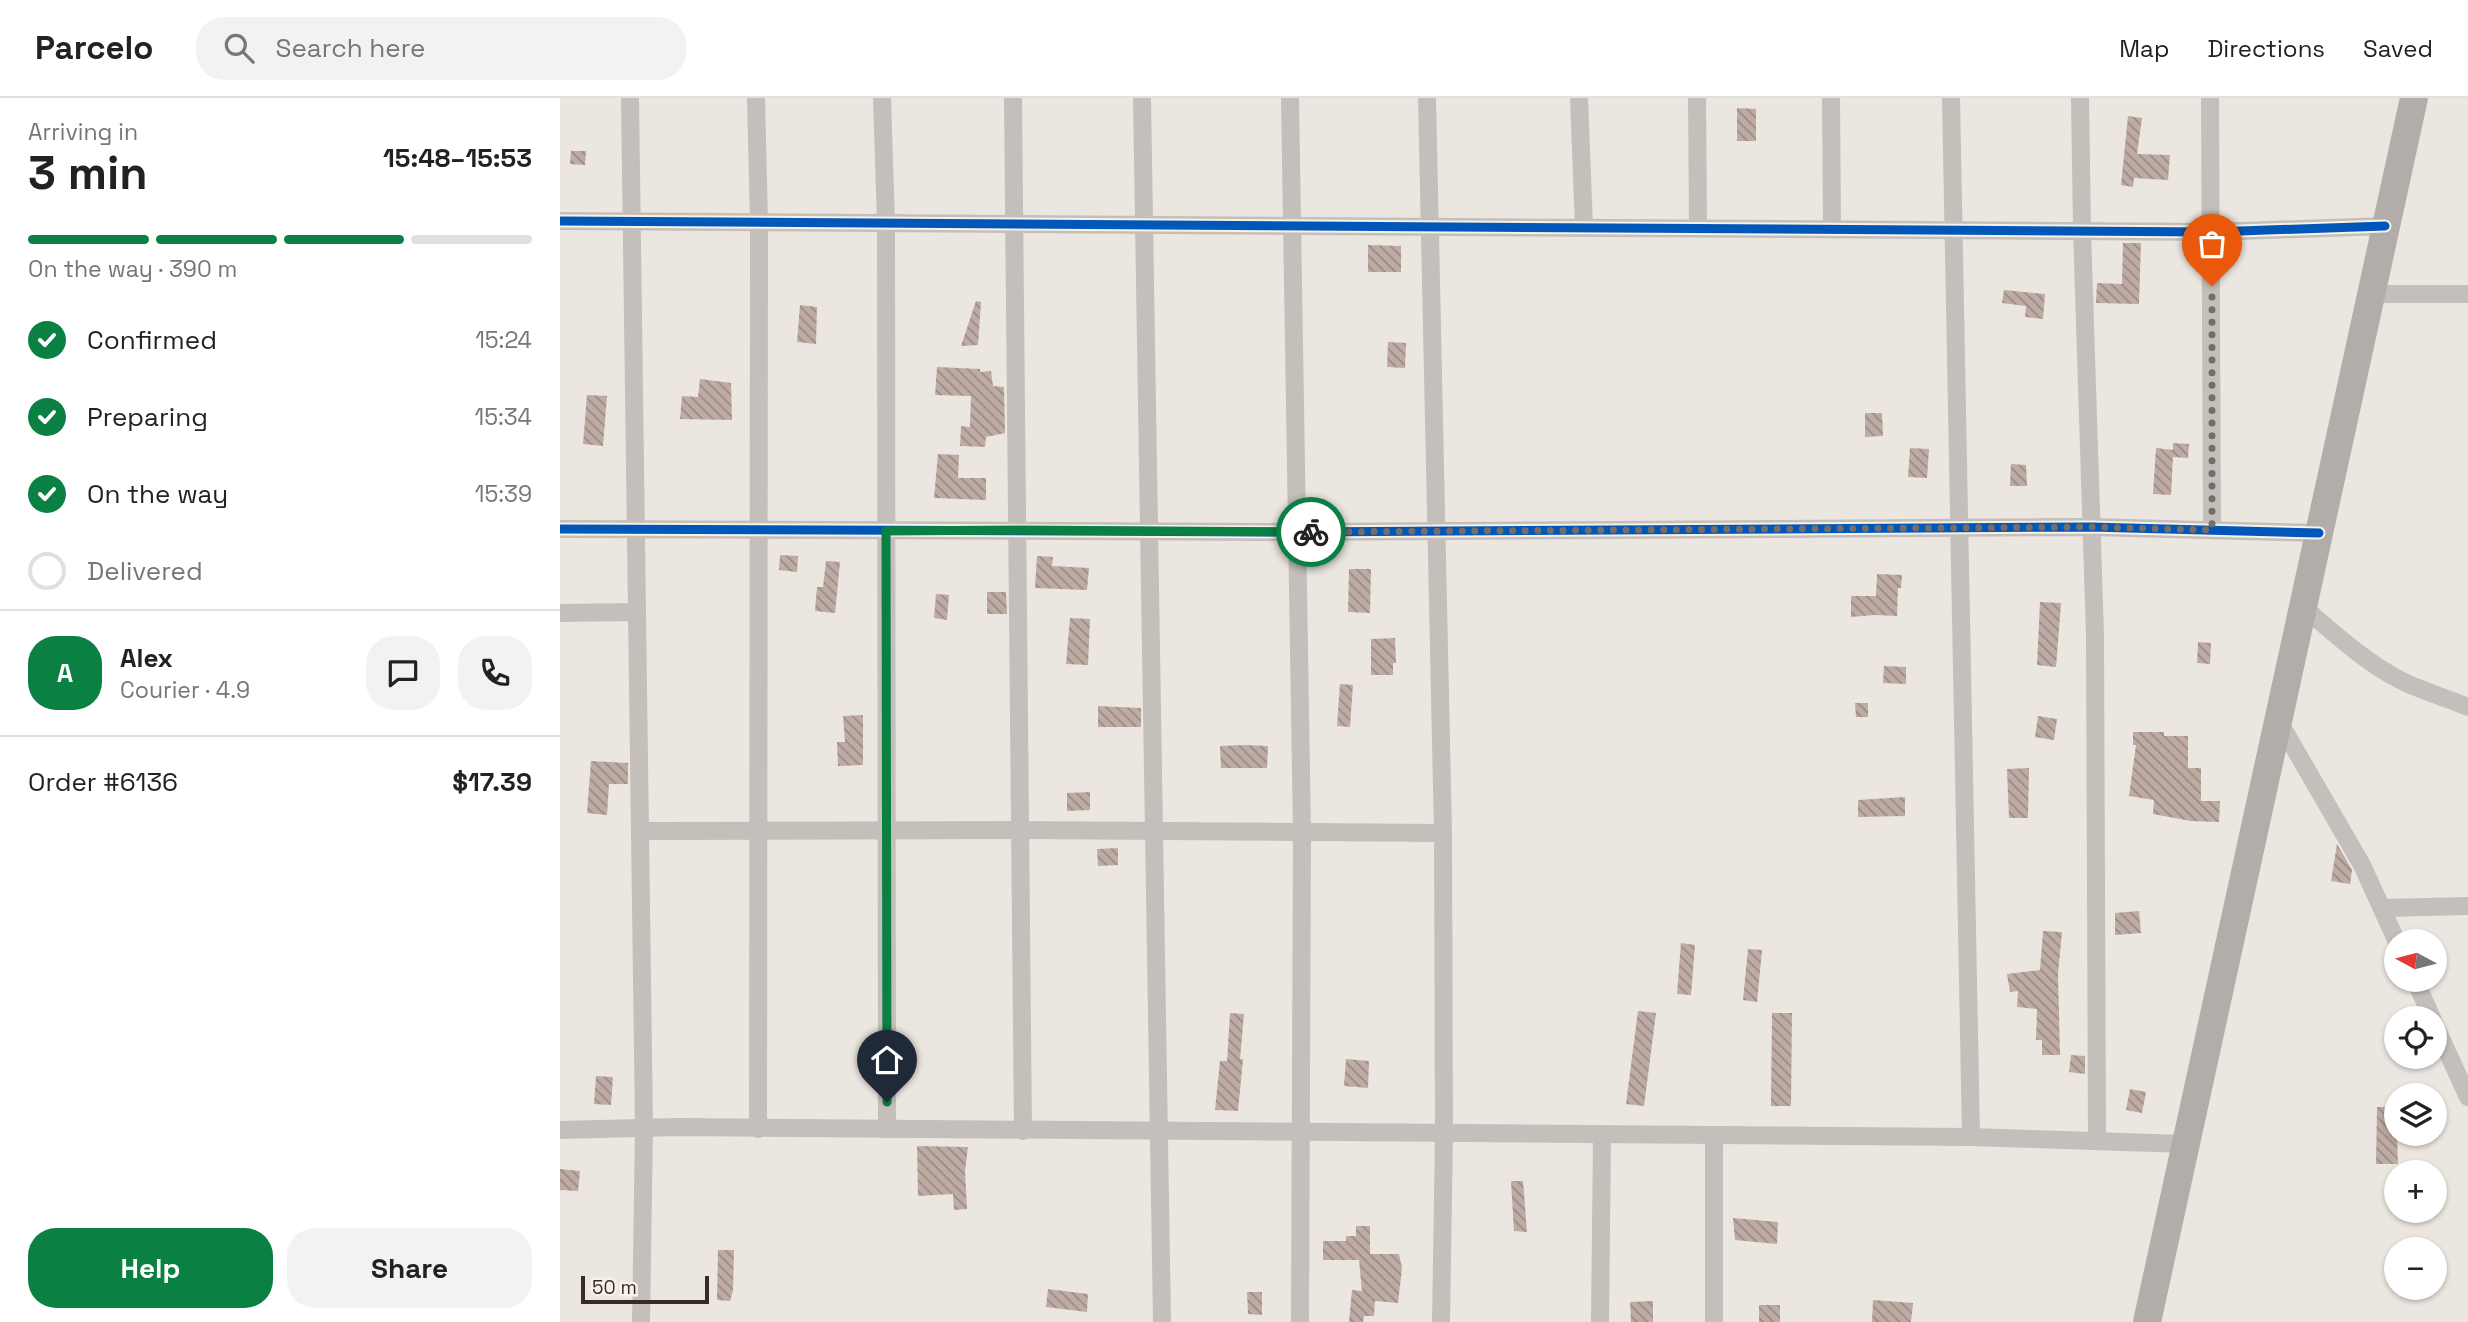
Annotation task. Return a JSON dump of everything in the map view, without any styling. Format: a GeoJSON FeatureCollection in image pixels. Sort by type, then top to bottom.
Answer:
{"type":"FeatureCollection","features":[{"type":"Feature","properties":{"kind":"main road"},"geometry":{"type":"LineString","coordinates":[[2147,1322],[2414,98]]}},
{"type":"Feature","properties":{"kind":"street"},"geometry":{"type":"LineString","coordinates":[[630,98],[644,1127],[641,1322]]}},
{"type":"Feature","properties":{"kind":"street"},"geometry":{"type":"LineString","coordinates":[[756,98],[759,222],[758,1129]]}},
{"type":"Feature","properties":{"kind":"street"},"geometry":{"type":"LineString","coordinates":[[883,98],[886,223],[887,1129]]}},
{"type":"Feature","properties":{"kind":"street"},"geometry":{"type":"LineString","coordinates":[[1013,98],[1023,1131]]}},
{"type":"Feature","properties":{"kind":"street"},"geometry":{"type":"LineString","coordinates":[[1142,98],[1161,1132],[1162,1322]]}},
{"type":"Feature","properties":{"kind":"street"},"geometry":{"type":"LineString","coordinates":[[1290,98],[1302,834],[1300,1322]]}},
{"type":"Feature","properties":{"kind":"street"},"geometry":{"type":"LineString","coordinates":[[1427,98],[1443,833],[1444,1134],[1441,1322]]}},
{"type":"Feature","properties":{"kind":"street"},"geometry":{"type":"LineString","coordinates":[[1579,98],[1584,227]]}},
{"type":"Feature","properties":{"kind":"street"},"geometry":{"type":"LineString","coordinates":[[1697,98],[1698,228]]}},
{"type":"Feature","properties":{"kind":"street"},"geometry":{"type":"LineString","coordinates":[[1831,98],[1832,228]]}},
{"type":"Feature","properties":{"kind":"street"},"geometry":{"type":"LineString","coordinates":[[1951,98],[1971,1136]]}},
{"type":"Feature","properties":{"kind":"street"},"geometry":{"type":"LineString","coordinates":[[2080,98],[2095,648],[2097,1140]]}},
{"type":"Feature","properties":{"kind":"street"},"geometry":{"type":"LineString","coordinates":[[2210,98],[2212,530]]}},
{"type":"Feature","properties":{"kind":"street"},"geometry":{"type":"LineString","coordinates":[[560,220],[2212,232],[2385,226]]}},
{"type":"Feature","properties":{"kind":"street"},"geometry":{"type":"LineString","coordinates":[[2369,295],[2468,294]]}},
{"type":"Feature","properties":{"kind":"street"},"geometry":{"type":"LineString","coordinates":[[560,529],[1297,532],[2091,527],[2319,533]]}},
{"type":"Feature","properties":{"kind":"street"},"geometry":{"type":"LineString","coordinates":[[2303,607],[2352,648],[2403,682],[2468,707]]}},
{"type":"Feature","properties":{"kind":"street"},"geometry":{"type":"LineString","coordinates":[[560,613],[636,612]]}},
{"type":"Feature","properties":{"kind":"street"},"geometry":{"type":"LineString","coordinates":[[2278,720],[2362,866],[2391,929]]}},
{"type":"Feature","properties":{"kind":"street"},"geometry":{"type":"LineString","coordinates":[[640,831],[1443,833]]}},
{"type":"Feature","properties":{"kind":"street"},"geometry":{"type":"LineString","coordinates":[[2382,908],[2468,906]]}},
{"type":"Feature","properties":{"kind":"street"},"geometry":{"type":"LineString","coordinates":[[2447,1051],[2468,1097]]}},
{"type":"Feature","properties":{"kind":"street"},"geometry":{"type":"LineString","coordinates":[[560,1130],[644,1127],[1971,1136],[2185,1144]]}},
{"type":"Feature","properties":{"kind":"street"},"geometry":{"type":"LineString","coordinates":[[1600,1322],[1602,1135]]}},
{"type":"Feature","properties":{"kind":"street"},"geometry":{"type":"LineString","coordinates":[[1714,1135],[1714,1322]]}},
{"type":"Feature","properties":{"kind":"building"},"geometry":{"type":"Polygon","coordinates":[[[1737,108],[1756,109],[1756,141],[1737,141],[1737,108]]]}},
{"type":"Feature","properties":{"kind":"building"},"geometry":{"type":"Polygon","coordinates":[[[2128,116],[2142,118],[2137,154],[2170,155],[2168,180],[2134,178],[2133,187],[2121,185],[2128,116]]]}},
{"type":"Feature","properties":{"kind":"building"},"geometry":{"type":"Polygon","coordinates":[[[571,151],[586,151],[585,165],[570,164],[571,151]]]}},
{"type":"Feature","properties":{"kind":"building"},"geometry":{"type":"Polygon","coordinates":[[[2123,243],[2141,243],[2139,304],[2096,303],[2097,283],[2122,284],[2123,243]]]}},
{"type":"Feature","properties":{"kind":"building"},"geometry":{"type":"Polygon","coordinates":[[[1368,245],[1401,246],[1401,272],[1368,272],[1368,245]]]}},
{"type":"Feature","properties":{"kind":"building"},"geometry":{"type":"Polygon","coordinates":[[[2004,290],[2045,294],[2043,319],[2025,317],[2026,306],[2002,303],[2004,290]]]}},
{"type":"Feature","properties":{"kind":"building"},"geometry":{"type":"Polygon","coordinates":[[[976,301],[981,302],[978,345],[961,346],[976,301]]]}},
{"type":"Feature","properties":{"kind":"building"},"geometry":{"type":"Polygon","coordinates":[[[800,305],[817,307],[816,344],[797,342],[800,305]]]}},
{"type":"Feature","properties":{"kind":"building"},"geometry":{"type":"Polygon","coordinates":[[[1388,342],[1406,343],[1405,368],[1387,367],[1388,342]]]}},
{"type":"Feature","properties":{"kind":"building"},"geometry":{"type":"Polygon","coordinates":[[[937,367],[991,371],[993,386],[1004,387],[1005,433],[986,437],[985,447],[960,446],[961,426],[970,427],[971,396],[935,395],[937,367]]]}},
{"type":"Feature","properties":{"kind":"building"},"geometry":{"type":"Polygon","coordinates":[[[700,379],[731,383],[732,420],[680,419],[682,396],[698,397],[700,379]]]}},
{"type":"Feature","properties":{"kind":"building"},"geometry":{"type":"Polygon","coordinates":[[[587,395],[607,396],[603,446],[583,444],[587,395]]]}},
{"type":"Feature","properties":{"kind":"building"},"geometry":{"type":"Polygon","coordinates":[[[1865,413],[1882,413],[1883,436],[1865,437],[1865,413]]]}},
{"type":"Feature","properties":{"kind":"building"},"geometry":{"type":"Polygon","coordinates":[[[2173,443],[2189,444],[2188,458],[2173,457],[2171,495],[2153,494],[2156,448],[2173,450],[2173,443]]]}},
{"type":"Feature","properties":{"kind":"building"},"geometry":{"type":"Polygon","coordinates":[[[1910,448],[1929,449],[1927,478],[1908,477],[1910,448]]]}},
{"type":"Feature","properties":{"kind":"building"},"geometry":{"type":"Polygon","coordinates":[[[938,454],[959,455],[958,478],[986,478],[986,500],[934,498],[938,454]]]}},
{"type":"Feature","properties":{"kind":"building"},"geometry":{"type":"Polygon","coordinates":[[[2011,464],[2026,465],[2027,486],[2010,486],[2011,464]]]}},
{"type":"Feature","properties":{"kind":"building"},"geometry":{"type":"Polygon","coordinates":[[[780,555],[798,556],[797,572],[779,570],[780,555]]]}},
{"type":"Feature","properties":{"kind":"building"},"geometry":{"type":"Polygon","coordinates":[[[1037,556],[1053,557],[1052,566],[1089,568],[1087,590],[1035,588],[1037,556]]]}},
{"type":"Feature","properties":{"kind":"building"},"geometry":{"type":"Polygon","coordinates":[[[826,561],[840,562],[835,613],[815,611],[817,587],[823,587],[826,561]]]}},
{"type":"Feature","properties":{"kind":"building"},"geometry":{"type":"Polygon","coordinates":[[[1349,569],[1371,569],[1370,613],[1348,612],[1349,569]]]}},
{"type":"Feature","properties":{"kind":"building"},"geometry":{"type":"Polygon","coordinates":[[[1877,574],[1902,575],[1901,588],[1898,588],[1897,616],[1851,617],[1851,596],[1876,596],[1877,574]]]}},
{"type":"Feature","properties":{"kind":"building"},"geometry":{"type":"Polygon","coordinates":[[[987,592],[1006,592],[1007,614],[987,614],[987,592]]]}},
{"type":"Feature","properties":{"kind":"building"},"geometry":{"type":"Polygon","coordinates":[[[936,594],[949,595],[947,620],[934,618],[936,594]]]}},
{"type":"Feature","properties":{"kind":"building"},"geometry":{"type":"Polygon","coordinates":[[[2040,602],[2061,603],[2056,667],[2037,665],[2040,602]]]}},
{"type":"Feature","properties":{"kind":"building"},"geometry":{"type":"Polygon","coordinates":[[[1070,618],[1090,619],[1088,665],[1066,664],[1070,618]]]}},
{"type":"Feature","properties":{"kind":"building"},"geometry":{"type":"Polygon","coordinates":[[[1395,638],[1396,663],[1393,663],[1393,675],[1371,675],[1371,639],[1395,638]]]}},
{"type":"Feature","properties":{"kind":"building"},"geometry":{"type":"Polygon","coordinates":[[[2198,642],[2211,643],[2210,664],[2197,663],[2198,642]]]}},
{"type":"Feature","properties":{"kind":"building"},"geometry":{"type":"Polygon","coordinates":[[[1884,666],[1906,667],[1906,684],[1883,683],[1884,666]]]}},
{"type":"Feature","properties":{"kind":"building"},"geometry":{"type":"Polygon","coordinates":[[[1340,684],[1353,685],[1350,727],[1337,726],[1340,684]]]}},
{"type":"Feature","properties":{"kind":"building"},"geometry":{"type":"Polygon","coordinates":[[[1855,703],[1868,703],[1868,717],[1856,717],[1855,703]]]}},
{"type":"Feature","properties":{"kind":"building"},"geometry":{"type":"Polygon","coordinates":[[[1098,706],[1141,708],[1141,727],[1098,727],[1098,706]]]}},
{"type":"Feature","properties":{"kind":"building"},"geometry":{"type":"Polygon","coordinates":[[[863,715],[863,765],[838,766],[837,742],[845,742],[843,716],[863,715]]]}},
{"type":"Feature","properties":{"kind":"building"},"geometry":{"type":"Polygon","coordinates":[[[2038,716],[2057,719],[2054,740],[2035,737],[2038,716]]]}},
{"type":"Feature","properties":{"kind":"building"},"geometry":{"type":"Polygon","coordinates":[[[2133,732],[2164,732],[2164,736],[2188,736],[2188,768],[2201,768],[2201,801],[2220,801],[2219,822],[2191,821],[2153,814],[2154,800],[2129,796],[2136,745],[2133,745],[2133,732]]]}},
{"type":"Feature","properties":{"kind":"building"},"geometry":{"type":"Polygon","coordinates":[[[1220,746],[1268,746],[1267,768],[1221,768],[1220,746]]]}},
{"type":"Feature","properties":{"kind":"building"},"geometry":{"type":"Polygon","coordinates":[[[591,761],[628,763],[628,784],[609,784],[607,815],[587,813],[591,761]]]}},
{"type":"Feature","properties":{"kind":"building"},"geometry":{"type":"Polygon","coordinates":[[[2029,768],[2028,818],[2009,818],[2007,769],[2029,768]]]}},
{"type":"Feature","properties":{"kind":"building"},"geometry":{"type":"Polygon","coordinates":[[[1090,792],[1090,810],[1067,811],[1067,793],[1090,792]]]}},
{"type":"Feature","properties":{"kind":"building"},"geometry":{"type":"Polygon","coordinates":[[[1905,797],[1905,816],[1858,817],[1858,800],[1905,797]]]}},
{"type":"Feature","properties":{"kind":"building"},"geometry":{"type":"Polygon","coordinates":[[[2337,844],[2352,870],[2350,884],[2331,881],[2337,844]]]}},
{"type":"Feature","properties":{"kind":"building"},"geometry":{"type":"Polygon","coordinates":[[[1118,848],[1118,865],[1098,866],[1097,849],[1118,848]]]}},
{"type":"Feature","properties":{"kind":"building"},"geometry":{"type":"Polygon","coordinates":[[[2139,911],[2141,933],[2115,935],[2115,913],[2139,911]]]}},
{"type":"Feature","properties":{"kind":"building"},"geometry":{"type":"Polygon","coordinates":[[[2043,931],[2062,932],[2058,974],[2060,1055],[2042,1055],[2042,1040],[2036,1040],[2037,1009],[2017,1007],[2018,991],[2010,992],[2007,974],[2040,970],[2043,931]]]}},
{"type":"Feature","properties":{"kind":"building"},"geometry":{"type":"Polygon","coordinates":[[[1681,943],[1695,945],[1691,995],[1677,994],[1681,943]]]}},
{"type":"Feature","properties":{"kind":"building"},"geometry":{"type":"Polygon","coordinates":[[[1748,949],[1762,950],[1757,1002],[1743,1000],[1748,949]]]}},
{"type":"Feature","properties":{"kind":"building"},"geometry":{"type":"Polygon","coordinates":[[[1638,1011],[1656,1013],[1644,1106],[1626,1104],[1638,1011]]]}},
{"type":"Feature","properties":{"kind":"building"},"geometry":{"type":"Polygon","coordinates":[[[1230,1013],[1244,1014],[1238,1111],[1215,1110],[1220,1061],[1227,1061],[1230,1013]]]}},
{"type":"Feature","properties":{"kind":"building"},"geometry":{"type":"Polygon","coordinates":[[[1772,1013],[1792,1013],[1791,1106],[1771,1106],[1772,1013]]]}},
{"type":"Feature","properties":{"kind":"building"},"geometry":{"type":"Polygon","coordinates":[[[2071,1055],[2085,1056],[2085,1074],[2069,1072],[2071,1055]]]}},
{"type":"Feature","properties":{"kind":"building"},"geometry":{"type":"Polygon","coordinates":[[[1346,1059],[1369,1061],[1368,1088],[1344,1086],[1346,1059]]]}},
{"type":"Feature","properties":{"kind":"building"},"geometry":{"type":"Polygon","coordinates":[[[596,1076],[613,1077],[611,1105],[594,1104],[596,1076]]]}},
{"type":"Feature","properties":{"kind":"building"},"geometry":{"type":"Polygon","coordinates":[[[2130,1089],[2146,1092],[2142,1113],[2126,1110],[2130,1089]]]}},
{"type":"Feature","properties":{"kind":"building"},"geometry":{"type":"Polygon","coordinates":[[[2377,1107],[2384,1107],[2384,1146],[2397,1146],[2398,1160],[2384,1160],[2384,1164],[2376,1164],[2377,1107]]]}},
{"type":"Feature","properties":{"kind":"building"},"geometry":{"type":"Polygon","coordinates":[[[917,1146],[968,1147],[965,1171],[967,1209],[954,1210],[953,1194],[918,1196],[917,1146]]]}},
{"type":"Feature","properties":{"kind":"building"},"geometry":{"type":"Polygon","coordinates":[[[560,1169],[580,1171],[578,1191],[560,1190],[560,1169]]]}},
{"type":"Feature","properties":{"kind":"building"},"geometry":{"type":"Polygon","coordinates":[[[1511,1181],[1523,1181],[1527,1232],[1514,1231],[1511,1181]]]}},
{"type":"Feature","properties":{"kind":"building"},"geometry":{"type":"Polygon","coordinates":[[[1733,1218],[1778,1222],[1777,1244],[1735,1240],[1733,1218]]]}},
{"type":"Feature","properties":{"kind":"building"},"geometry":{"type":"Polygon","coordinates":[[[1356,1226],[1370,1226],[1370,1254],[1399,1254],[1402,1268],[1398,1303],[1375,1301],[1374,1316],[1364,1316],[1363,1322],[1349,1322],[1352,1290],[1362,1291],[1359,1260],[1323,1260],[1323,1241],[1346,1241],[1346,1236],[1356,1236],[1356,1226]]]}},
{"type":"Feature","properties":{"kind":"building"},"geometry":{"type":"Polygon","coordinates":[[[718,1250],[734,1250],[733,1290],[730,1301],[717,1300],[718,1250]]]}},
{"type":"Feature","properties":{"kind":"building"},"geometry":{"type":"Polygon","coordinates":[[[1048,1289],[1088,1294],[1087,1312],[1046,1307],[1048,1289]]]}},
{"type":"Feature","properties":{"kind":"building"},"geometry":{"type":"Polygon","coordinates":[[[1247,1292],[1262,1292],[1262,1315],[1248,1314],[1247,1292]]]}},
{"type":"Feature","properties":{"kind":"building"},"geometry":{"type":"Polygon","coordinates":[[[1873,1300],[1913,1303],[1911,1322],[1872,1322],[1873,1300]]]}},
{"type":"Feature","properties":{"kind":"building"},"geometry":{"type":"Polygon","coordinates":[[[1653,1301],[1653,1322],[1631,1322],[1630,1302],[1653,1301]]]}},
{"type":"Feature","properties":{"kind":"building"},"geometry":{"type":"Polygon","coordinates":[[[1759,1305],[1780,1305],[1780,1322],[1759,1322],[1759,1305]]]}},
{"type":"Feature","properties":{"kind":"cycle path"},"geometry":{"type":"LineString","coordinates":[[560,221],[2212,232],[2385,226]]}},
{"type":"Feature","properties":{"kind":"cycle path"},"geometry":{"type":"LineString","coordinates":[[560,529],[1297,532],[2091,527],[2319,533]]}},
{"type":"Feature","properties":{"kind":"way so far"},"geometry":{"type":"LineString","coordinates":[[1311,532],[2091,527],[2212,530],[2212,286]]}},
{"type":"Feature","properties":{"kind":"route"},"geometry":{"type":"LineString","coordinates":[[887,1102],[886,531],[1311,532]]}}]}
